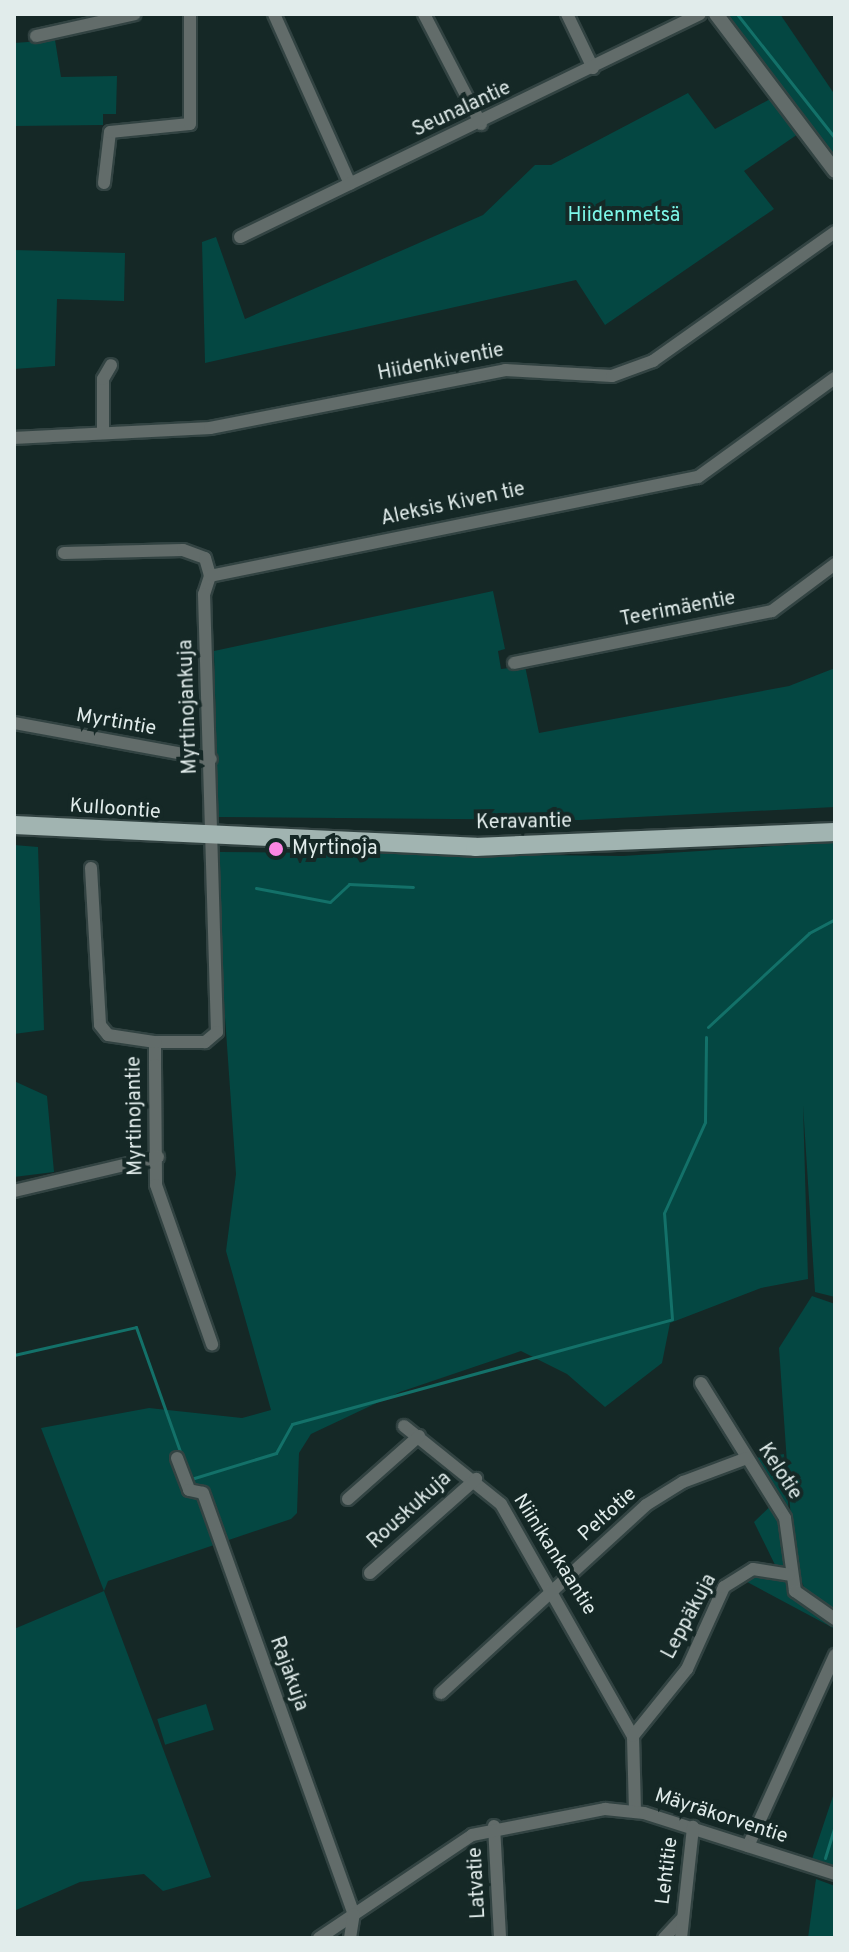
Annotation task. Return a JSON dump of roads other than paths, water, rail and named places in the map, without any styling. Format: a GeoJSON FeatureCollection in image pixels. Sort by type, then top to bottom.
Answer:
{"type":"FeatureCollection","features":[{"type":"Feature","properties":{"kind":"main road","name":"Kulloontie"},"geometry":{"type":"LineString","coordinates":[[14,825],[214,839]]}},
{"type":"Feature","properties":{"kind":"main road","name":"Keravantie"},"geometry":{"type":"LineString","coordinates":[[214,839],[475,847],[835,832]]}},
{"type":"Feature","properties":{"kind":"street"},"geometry":{"type":"LineString","coordinates":[[104,183],[110,132],[190,124],[190,14]]}},
{"type":"Feature","properties":{"kind":"street"},"geometry":{"type":"LineString","coordinates":[[274,14],[350,184]]}},
{"type":"Feature","properties":{"kind":"street"},"geometry":{"type":"LineString","coordinates":[[424,14],[481,124]]}},
{"type":"Feature","properties":{"kind":"street"},"geometry":{"type":"LineString","coordinates":[[567,14],[593,68]]}},
{"type":"Feature","properties":{"kind":"street","name":"Seunalantie"},"geometry":{"type":"LineString","coordinates":[[240,237],[481,124],[700,14]]}},
{"type":"Feature","properties":{"kind":"street"},"geometry":{"type":"LineString","coordinates":[[716,14],[835,171]]}},
{"type":"Feature","properties":{"kind":"street"},"geometry":{"type":"LineString","coordinates":[[36,36],[129,15]]}},
{"type":"Feature","properties":{"kind":"street","name":"Hiidenkiventie"},"geometry":{"type":"LineString","coordinates":[[14,438],[210,428],[505,370],[612,376],[636,370],[835,232]]}},
{"type":"Feature","properties":{"kind":"street"},"geometry":{"type":"LineString","coordinates":[[103,433],[103,379],[111,365]]}},
{"type":"Feature","properties":{"kind":"street","name":"Aleksis Kiven tie"},"geometry":{"type":"LineString","coordinates":[[210,576],[698,477],[835,378]]}},
{"type":"Feature","properties":{"kind":"street"},"geometry":{"type":"LineString","coordinates":[[64,553],[183,550],[205,558],[210,576]]}},
{"type":"Feature","properties":{"kind":"street","name":"Teerimäentie"},"geometry":{"type":"LineString","coordinates":[[514,663],[772,611],[835,564]]}},
{"type":"Feature","properties":{"kind":"street","name":"Myrtinojankuja"},"geometry":{"type":"LineString","coordinates":[[210,576],[214,839]]}},
{"type":"Feature","properties":{"kind":"street","name":"Myrtintie"},"geometry":{"type":"LineString","coordinates":[[14,723],[211,759]]}},
{"type":"Feature","properties":{"kind":"street","name":"Myrtinojantie"},"geometry":{"type":"LineString","coordinates":[[212,1344],[160,1201],[155,1042],[205,1042],[217,1032],[214,839]]}},
{"type":"Feature","properties":{"kind":"street"},"geometry":{"type":"LineString","coordinates":[[91,868],[100,1025],[108,1035],[155,1042]]}},
{"type":"Feature","properties":{"kind":"street"},"geometry":{"type":"LineString","coordinates":[[14,1191],[158,1157]]}},
{"type":"Feature","properties":{"kind":"street","name":"Kelotie"},"geometry":{"type":"LineString","coordinates":[[701,1383],[785,1518],[789,1575]]}},
{"type":"Feature","properties":{"kind":"street","name":"Niinikankaantie"},"geometry":{"type":"LineString","coordinates":[[404,1426],[476,1479],[501,1504],[555,1592],[633,1736]]}},
{"type":"Feature","properties":{"kind":"street"},"geometry":{"type":"LineString","coordinates":[[348,1499],[419,1436]]}},
{"type":"Feature","properties":{"kind":"street","name":"Rajakuja"},"geometry":{"type":"LineString","coordinates":[[177,1458],[189,1490],[203,1493],[354,1914]]}},
{"type":"Feature","properties":{"kind":"street","name":"Peltotie"},"geometry":{"type":"LineString","coordinates":[[441,1693],[555,1592],[646,1505],[747,1458]]}},
{"type":"Feature","properties":{"kind":"street","name":"Rouskukuja"},"geometry":{"type":"LineString","coordinates":[[370,1573],[476,1479]]}},
{"type":"Feature","properties":{"kind":"street","name":"Leppäkuja"},"geometry":{"type":"LineString","coordinates":[[633,1736],[687,1669],[735,1575],[753,1569],[789,1575]]}},
{"type":"Feature","properties":{"kind":"street"},"geometry":{"type":"LineString","coordinates":[[789,1575],[795,1591],[835,1619]]}},
{"type":"Feature","properties":{"kind":"street"},"geometry":{"type":"LineString","coordinates":[[748,1846],[835,1655]]}},
{"type":"Feature","properties":{"kind":"street"},"geometry":{"type":"LineString","coordinates":[[633,1736],[635,1812]]}},
{"type":"Feature","properties":{"kind":"street","name":"Mäyräkorventie"},"geometry":{"type":"LineString","coordinates":[[319,1938],[494,1826],[635,1812],[693,1827],[835,1874]]}},
{"type":"Feature","properties":{"kind":"street","name":"Latvatie"},"geometry":{"type":"LineString","coordinates":[[494,1826],[500,1938]]}},
{"type":"Feature","properties":{"kind":"street","name":"Lehtitie"},"geometry":{"type":"LineString","coordinates":[[681,1938],[693,1827]]}},
{"type":"Feature","properties":{"kind":"street"},"geometry":{"type":"LineString","coordinates":[[350,1938],[354,1914]]}},
{"type":"Feature","properties":{"kind":"street","name":"Lehtitie"},"geometry":{"type":"LineString","coordinates":[[664,1938],[682,1919]]}},
{"type":"Feature","properties":{"kind":"waterway"},"geometry":{"type":"LineString","coordinates":[[737,14],[835,138]]}},
{"type":"Feature","properties":{"kind":"waterway"},"geometry":{"type":"LineString","coordinates":[[256,888],[330,902],[349,884],[413,887]]}},
{"type":"Feature","properties":{"kind":"waterway"},"geometry":{"type":"LineString","coordinates":[[708,1027],[809,933],[835,919]]}},
{"type":"Feature","properties":{"kind":"waterway"},"geometry":{"type":"LineString","coordinates":[[191,1479],[276,1453],[292,1424],[672,1319],[664,1213],[705,1122],[706,1037]]}},
{"type":"Feature","properties":{"kind":"waterway"},"geometry":{"type":"LineString","coordinates":[[14,1355],[136,1327],[181,1454]]}},
{"type":"Feature","properties":{"kind":"waterway"},"geometry":{"type":"LineString","coordinates":[[825,1858],[835,1826]]}},
{"type":"Feature","properties":{"kind":"place","name":"Myrtinoja"},"geometry":{"type":"Point","coordinates":[276,849]}},
{"type":"Feature","properties":{"kind":"park label","name":"Hiidenmetsä"},"geometry":{"type":"Point","coordinates":[624,216]}}]}
